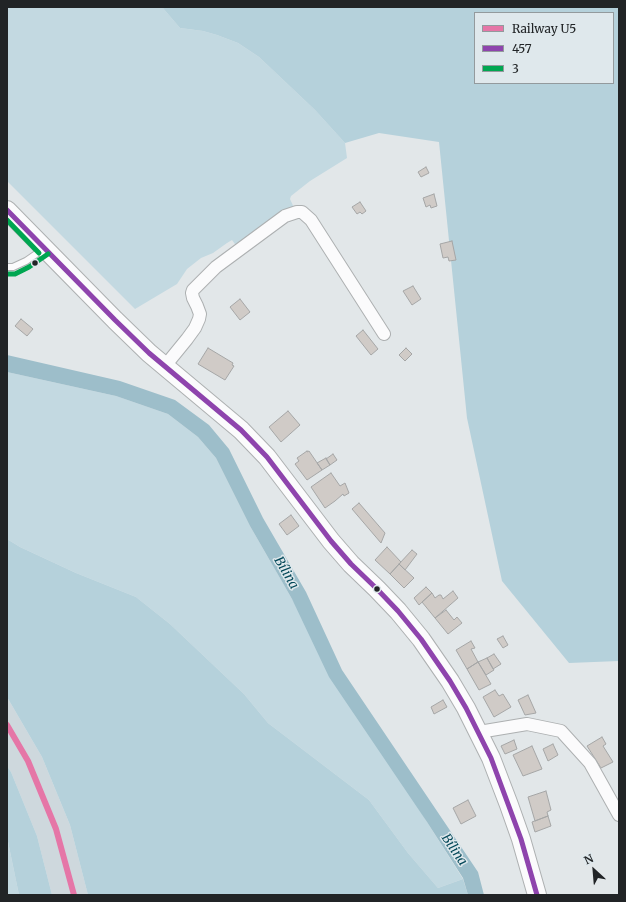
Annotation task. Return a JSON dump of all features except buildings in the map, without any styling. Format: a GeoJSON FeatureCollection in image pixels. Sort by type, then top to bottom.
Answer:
{"type":"FeatureCollection","features":[{"type":"Feature","properties":{"kind":"main road"},"geometry":{"type":"LineString","coordinates":[[7,210],[115,320],[165,366],[241,430],[267,457],[331,541],[351,564],[398,611],[422,638],[462,701],[491,758],[521,839],[537,895]]}},
{"type":"Feature","properties":{"kind":"street"},"geometry":{"type":"LineString","coordinates":[[165,366],[188,339],[199,319],[200,314],[193,298],[193,290],[216,266],[285,216],[298,212],[302,212],[311,220],[384,334]]}},
{"type":"Feature","properties":{"kind":"street"},"geometry":{"type":"LineString","coordinates":[[479,732],[527,724],[561,731],[590,763],[619,815]]}},
{"type":"Feature","properties":{"kind":"lane"},"geometry":{"type":"LineString","coordinates":[[7,267],[13,267],[26,261],[44,248]]}},
{"type":"Feature","properties":{"kind":"shaded area"},"geometry":{"type":"Polygon","coordinates":[[[7,7],[162,7],[180,28],[203,31],[217,35],[238,43],[259,57],[315,110],[345,143],[347,158],[310,181],[291,196],[290,199],[295,210],[240,251],[232,240],[213,253],[201,258],[187,269],[177,284],[135,309],[7,181],[7,7]]]}},
{"type":"Feature","properties":{"kind":"shaded area"},"geometry":{"type":"Polygon","coordinates":[[[162,7],[619,7],[619,661],[569,663],[502,581],[467,418],[439,142],[379,133],[345,143],[315,110],[259,57],[238,43],[203,31],[180,28],[162,7]]]}},
{"type":"Feature","properties":{"kind":"shaded area"},"geometry":{"type":"Polygon","coordinates":[[[7,372],[116,396],[168,414],[198,437],[216,458],[250,526],[292,599],[463,879],[438,888],[408,853],[369,800],[268,723],[244,694],[170,624],[136,597],[76,573],[20,547],[7,539],[7,372]]]}},
{"type":"Feature","properties":{"kind":"shaded area"},"geometry":{"type":"Polygon","coordinates":[[[7,539],[20,547],[76,573],[136,597],[170,624],[244,694],[268,723],[369,800],[408,853],[438,888],[463,879],[468,895],[88,895],[70,825],[42,757],[7,697],[7,539]]]}},
{"type":"Feature","properties":{"kind":"shaded area"},"geometry":{"type":"Polygon","coordinates":[[[7,697],[42,757],[70,825],[88,895],[52,895],[37,836],[11,772],[7,766],[7,697]]]}},
{"type":"Feature","properties":{"kind":"shaded area"},"geometry":{"type":"Polygon","coordinates":[[[7,766],[11,772],[37,836],[52,895],[19,895],[7,837],[7,766]]]}},
{"type":"Feature","properties":{"kind":"shaded area"},"geometry":{"type":"Polygon","coordinates":[[[7,837],[19,895],[7,895],[7,837]]]}},
{"type":"Feature","properties":{"kind":"water","name":"Bílina"},"geometry":{"type":"Polygon","coordinates":[[[7,355],[120,381],[175,400],[209,425],[229,449],[263,518],[306,592],[342,670],[478,872],[484,895],[468,895],[463,878],[329,677],[292,599],[250,526],[216,458],[198,437],[168,414],[116,396],[7,372],[7,355]]]}},
{"type":"Feature","properties":{"kind":"rail line","name":"U5"},"geometry":{"type":"LineString","coordinates":[[7,725],[28,761],[56,829],[74,895]]}},
{"type":"Feature","properties":{"kind":"transit line","name":"457"},"geometry":{"type":"LineString","coordinates":[[7,210],[149,353],[241,430],[267,457],[331,541],[351,564],[398,611],[421,639],[450,681],[466,708],[491,758],[521,839],[537,895]]}},
{"type":"Feature","properties":{"kind":"transit line","name":"3"},"geometry":{"type":"LineString","coordinates":[[7,220],[39,253]]}},
{"type":"Feature","properties":{"kind":"transit line","name":"3"},"geometry":{"type":"LineString","coordinates":[[7,274],[15,274],[29,267],[48,254]]}}]}
